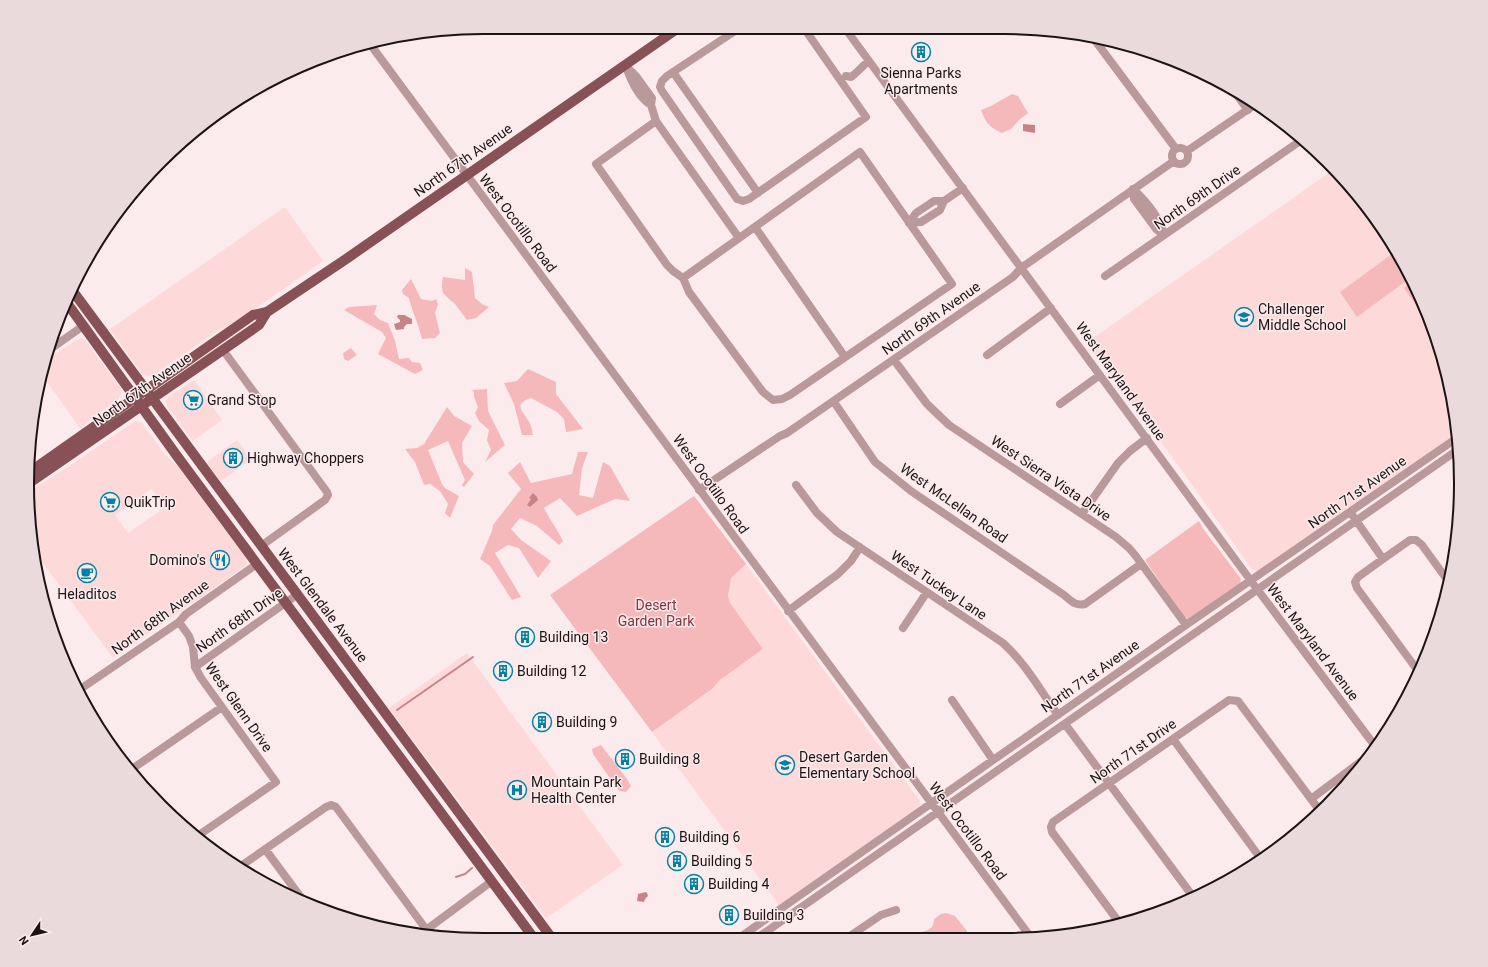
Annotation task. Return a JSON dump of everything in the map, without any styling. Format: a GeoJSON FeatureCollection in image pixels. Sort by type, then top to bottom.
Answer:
{"type":"FeatureCollection","features":[{"type":"Feature","properties":{"kind":"main road","name":"North 67th Avenue"},"geometry":{"type":"LineString","coordinates":[[35,468],[253,316],[267,312],[670,34]]}},
{"type":"Feature","properties":{"kind":"main road","name":"West Glendale Avenue"},"geometry":{"type":"LineString","coordinates":[[76,295],[548,933]]}},
{"type":"Feature","properties":{"kind":"main road","name":"West Glendale Avenue"},"geometry":{"type":"LineString","coordinates":[[70,307],[256,564],[530,933]]}},
{"type":"Feature","properties":{"kind":"main road","name":"North 67th Avenue"},"geometry":{"type":"LineString","coordinates":[[34,480],[259,325],[267,312]]}},
{"type":"Feature","properties":{"kind":"main road"},"geometry":{"type":"LineString","coordinates":[[226,522],[230,519],[234,519],[247,536],[261,546]]}},
{"type":"Feature","properties":{"kind":"main road"},"geometry":{"type":"LineString","coordinates":[[425,791],[437,783]]}},
{"type":"Feature","properties":{"kind":"street"},"geometry":{"type":"LineString","coordinates":[[730,34],[673,72],[662,81],[660,87],[737,198],[743,201],[758,193],[866,117],[843,78],[808,34]]}},
{"type":"Feature","properties":{"kind":"street","name":"West Maryland Avenue"},"geometry":{"type":"LineString","coordinates":[[849,34],[1251,581],[1372,742]]}},
{"type":"Feature","properties":{"kind":"street"},"geometry":{"type":"LineString","coordinates":[[1098,44],[1176,149]]}},
{"type":"Feature","properties":{"kind":"street","name":"West Ocotillo Road"},"geometry":{"type":"LineString","coordinates":[[373,48],[1027,932]]}},
{"type":"Feature","properties":{"kind":"street"},"geometry":{"type":"LineString","coordinates":[[843,78],[847,72],[854,68],[858,68],[869,61]]}},
{"type":"Feature","properties":{"kind":"street"},"geometry":{"type":"LineString","coordinates":[[625,65],[630,80],[646,101],[652,105],[656,121],[739,238]]}},
{"type":"Feature","properties":{"kind":"street"},"geometry":{"type":"LineString","coordinates":[[673,72],[758,193]]}},
{"type":"Feature","properties":{"kind":"street"},"geometry":{"type":"LineString","coordinates":[[1243,103],[1248,110]]}},
{"type":"Feature","properties":{"kind":"street","name":"North 69th Avenue"},"geometry":{"type":"LineString","coordinates":[[700,490],[834,402],[1013,277],[1021,268],[1174,161],[1178,164],[1186,162],[1188,158],[1187,151],[1251,108]]}},
{"type":"Feature","properties":{"kind":"street"},"geometry":{"type":"LineString","coordinates":[[656,121],[596,164],[667,264],[673,271],[683,278],[689,292],[748,372],[763,392],[773,400],[782,399],[790,395],[952,284],[860,152],[683,278]]}},
{"type":"Feature","properties":{"kind":"street","name":"North 69th Drive"},"geometry":{"type":"LineString","coordinates":[[1105,276],[1297,142]]}},
{"type":"Feature","properties":{"kind":"street"},"geometry":{"type":"LineString","coordinates":[[1174,161],[1172,155],[1176,149],[1182,148],[1187,151]]}},
{"type":"Feature","properties":{"kind":"street"},"geometry":{"type":"LineString","coordinates":[[909,224],[921,222],[940,210],[944,201],[962,188]]}},
{"type":"Feature","properties":{"kind":"street"},"geometry":{"type":"LineString","coordinates":[[1133,189],[1134,199],[1156,229],[1164,235]]}},
{"type":"Feature","properties":{"kind":"street"},"geometry":{"type":"LineString","coordinates":[[754,227],[845,357]]}},
{"type":"Feature","properties":{"kind":"street"},"geometry":{"type":"LineString","coordinates":[[987,355],[1051,308]]}},
{"type":"Feature","properties":{"kind":"street"},"geometry":{"type":"LineString","coordinates":[[56,344],[83,326]]}},
{"type":"Feature","properties":{"kind":"street"},"geometry":{"type":"LineString","coordinates":[[223,350],[325,488],[328,496],[319,505],[261,546]]}},
{"type":"Feature","properties":{"kind":"street","name":"West Sierra Vista Drive"},"geometry":{"type":"LineString","coordinates":[[894,360],[927,404],[949,425],[1082,514],[1129,548],[1186,626]]}},
{"type":"Feature","properties":{"kind":"street"},"geometry":{"type":"LineString","coordinates":[[1060,404],[1100,374]]}},
{"type":"Feature","properties":{"kind":"street","name":"West McLellan Road"},"geometry":{"type":"LineString","coordinates":[[834,402],[876,462],[911,491],[1048,583],[1075,604],[1085,604],[1141,564]]}},
{"type":"Feature","properties":{"kind":"street"},"geometry":{"type":"LineString","coordinates":[[1082,514],[1118,463],[1130,451],[1147,438]]}},
{"type":"Feature","properties":{"kind":"street","name":"North 71st Avenue"},"geometry":{"type":"LineString","coordinates":[[746,933],[1452,442]]}},
{"type":"Feature","properties":{"kind":"street","name":"North 71st Avenue"},"geometry":{"type":"LineString","coordinates":[[764,933],[1453,453]]}},
{"type":"Feature","properties":{"kind":"street","name":"West Tuckey Lane"},"geometry":{"type":"LineString","coordinates":[[796,485],[816,513],[826,523],[860,548],[1003,643],[1015,654],[1058,715]]}},
{"type":"Feature","properties":{"kind":"street"},"geometry":{"type":"LineString","coordinates":[[1350,513],[1383,559]]}},
{"type":"Feature","properties":{"kind":"street"},"geometry":{"type":"LineString","coordinates":[[1415,667],[1357,588],[1355,582],[1358,577],[1410,540],[1416,540],[1422,546],[1444,576]]}},
{"type":"Feature","properties":{"kind":"street"},"geometry":{"type":"LineString","coordinates":[[788,611],[838,574],[851,561],[860,548]]}},
{"type":"Feature","properties":{"kind":"street","name":"North 68th Avenue"},"geometry":{"type":"LineString","coordinates":[[83,687],[179,622],[186,614],[256,564]]}},
{"type":"Feature","properties":{"kind":"street"},"geometry":{"type":"LineString","coordinates":[[903,628],[927,592]]}},
{"type":"Feature","properties":{"kind":"street","name":"North 68th Drive"},"geometry":{"type":"LineString","coordinates":[[195,667],[298,594]]}},
{"type":"Feature","properties":{"kind":"street","name":"West Glenn Drive"},"geometry":{"type":"LineString","coordinates":[[179,622],[189,636],[193,647],[195,667],[201,678],[276,782],[202,833]]}},
{"type":"Feature","properties":{"kind":"street","name":"North 71st Drive"},"geometry":{"type":"LineString","coordinates":[[1116,919],[1052,832],[1051,827],[1053,822],[1110,784],[1229,700],[1233,699],[1238,701],[1311,799]]}},
{"type":"Feature","properties":{"kind":"street"},"geometry":{"type":"LineString","coordinates":[[952,700],[993,760]]}},
{"type":"Feature","properties":{"kind":"street"},"geometry":{"type":"LineString","coordinates":[[135,767],[222,707]]}},
{"type":"Feature","properties":{"kind":"street"},"geometry":{"type":"LineString","coordinates":[[1065,724],[1190,893]]}},
{"type":"Feature","properties":{"kind":"street"},"geometry":{"type":"LineString","coordinates":[[1173,739],[1258,854]]}},
{"type":"Feature","properties":{"kind":"street"},"geometry":{"type":"LineString","coordinates":[[1316,806],[1311,799],[1351,769]]}},
{"type":"Feature","properties":{"kind":"street"},"geometry":{"type":"LineString","coordinates":[[244,864],[331,805],[336,807],[426,929]]}},
{"type":"Feature","properties":{"kind":"street"},"geometry":{"type":"LineString","coordinates":[[265,849],[297,893]]}},
{"type":"Feature","properties":{"kind":"street"},"geometry":{"type":"LineString","coordinates":[[433,930],[492,881]]}},
{"type":"Feature","properties":{"kind":"street"},"geometry":{"type":"LineString","coordinates":[[854,933],[881,915],[896,910]]}},
{"type":"Feature","properties":{"kind":"shaded area"},"geometry":{"type":"Polygon","coordinates":[[[1023,124],[1035,125],[1035,133],[1023,131],[1023,124]]]}},
{"type":"Feature","properties":{"kind":"shaded area"},"geometry":{"type":"Polygon","coordinates":[[[1329,173],[1361,210],[1378,234],[1408,285],[1420,311],[1439,367],[1451,437],[1261,570],[1256,571],[1251,568],[1170,454],[1086,343],[1329,173]]]}},
{"type":"Feature","properties":{"kind":"shaded area"},"geometry":{"type":"Polygon","coordinates":[[[285,207],[323,261],[249,313],[213,334],[153,375],[147,376],[142,374],[110,329],[285,207]]]}},
{"type":"Feature","properties":{"kind":"shaded area"},"geometry":{"type":"Polygon","coordinates":[[[398,315],[405,315],[412,319],[412,324],[407,324],[404,329],[396,330],[394,324],[400,322],[397,317],[398,315]]]}},
{"type":"Feature","properties":{"kind":"shaded area"},"geometry":{"type":"Polygon","coordinates":[[[80,338],[84,339],[120,387],[122,392],[118,400],[90,419],[81,430],[46,381],[53,355],[80,338]]]}},
{"type":"Feature","properties":{"kind":"shaded area"},"geometry":{"type":"Polygon","coordinates":[[[194,380],[222,420],[193,441],[167,406],[166,401],[168,397],[194,380]]]}},
{"type":"Feature","properties":{"kind":"shaded area"},"geometry":{"type":"Polygon","coordinates":[[[135,421],[142,423],[163,452],[178,467],[245,557],[247,563],[244,567],[113,658],[41,561],[35,513],[34,488],[135,421]],[[151,489],[115,515],[128,533],[167,506],[151,489]]]}},
{"type":"Feature","properties":{"kind":"shaded area"},"geometry":{"type":"Polygon","coordinates":[[[237,440],[251,459],[221,481],[207,462],[237,440]]]}},
{"type":"Feature","properties":{"kind":"shaded area"},"geometry":{"type":"Polygon","coordinates":[[[533,493],[538,500],[530,507],[527,505],[531,499],[529,498],[533,493]]]}},
{"type":"Feature","properties":{"kind":"shaded area","name":"Desert Garden Elementary School"},"geometry":{"type":"Polygon","coordinates":[[[746,564],[920,801],[920,806],[918,808],[779,905],[652,732],[712,689],[720,680],[763,649],[730,603],[728,596],[731,578],[746,564]]]}},
{"type":"Feature","properties":{"kind":"shaded area"},"geometry":{"type":"Polygon","coordinates":[[[467,653],[623,865],[546,918],[389,708],[467,653]]]}},
{"type":"Feature","properties":{"kind":"shaded area"},"geometry":{"type":"Polygon","coordinates":[[[646,892],[648,896],[644,902],[637,901],[638,894],[646,892]]]}},
{"type":"Feature","properties":{"kind":"green space"},"geometry":{"type":"Polygon","coordinates":[[[1012,94],[1018,96],[1028,113],[1011,129],[1002,133],[988,124],[981,110],[1012,94]]]}},
{"type":"Feature","properties":{"kind":"green space"},"geometry":{"type":"Polygon","coordinates":[[[1391,255],[1406,281],[1357,317],[1340,292],[1391,255]]]}},
{"type":"Feature","properties":{"kind":"green space"},"geometry":{"type":"Polygon","coordinates":[[[465,268],[472,272],[475,298],[482,304],[489,307],[476,318],[467,320],[442,290],[443,277],[465,280],[465,268]]]}},
{"type":"Feature","properties":{"kind":"green space"},"geometry":{"type":"Polygon","coordinates":[[[411,279],[421,299],[432,301],[436,299],[438,304],[435,313],[440,333],[435,338],[422,339],[409,298],[403,294],[402,290],[411,279]]]}},
{"type":"Feature","properties":{"kind":"green space"},"geometry":{"type":"Polygon","coordinates":[[[1408,285],[1419,309],[1404,288],[1408,285]]]}},
{"type":"Feature","properties":{"kind":"green space"},"geometry":{"type":"Polygon","coordinates":[[[377,305],[374,314],[380,320],[388,323],[395,341],[399,359],[409,358],[412,362],[420,363],[423,370],[415,374],[378,354],[386,338],[382,332],[344,310],[349,307],[377,305]]]}},
{"type":"Feature","properties":{"kind":"green space"},"geometry":{"type":"Polygon","coordinates":[[[351,348],[357,355],[348,361],[344,359],[343,353],[351,348]]]}},
{"type":"Feature","properties":{"kind":"green space"},"geometry":{"type":"Polygon","coordinates":[[[528,369],[556,382],[556,394],[583,429],[566,432],[564,419],[557,412],[531,398],[522,402],[520,407],[530,423],[533,435],[522,435],[514,404],[504,383],[517,381],[528,369]]]}},
{"type":"Feature","properties":{"kind":"green space"},"geometry":{"type":"Polygon","coordinates":[[[487,389],[488,411],[505,445],[485,462],[491,450],[487,440],[489,430],[479,421],[475,413],[478,407],[474,397],[474,392],[471,390],[487,389]]]}},
{"type":"Feature","properties":{"kind":"green space"},"geometry":{"type":"Polygon","coordinates":[[[447,407],[454,416],[472,426],[462,443],[463,462],[474,474],[464,487],[462,485],[465,480],[448,441],[428,450],[442,484],[445,488],[459,496],[450,518],[445,513],[448,504],[440,491],[430,484],[424,485],[415,462],[405,449],[417,448],[424,444],[447,407]]]}},
{"type":"Feature","properties":{"kind":"green space"},"geometry":{"type":"Polygon","coordinates":[[[578,452],[588,452],[582,468],[579,495],[593,498],[603,462],[610,466],[630,501],[615,499],[577,516],[560,498],[544,508],[563,541],[559,545],[537,526],[520,518],[511,529],[521,540],[551,561],[538,578],[519,548],[508,545],[495,553],[521,597],[512,600],[490,566],[480,559],[492,531],[493,525],[521,489],[508,473],[520,462],[531,483],[572,474],[578,452]]]}},
{"type":"Feature","properties":{"kind":"green space","name":"Desert Garden Park"},"geometry":{"type":"Polygon","coordinates":[[[694,496],[746,564],[731,578],[728,596],[730,603],[763,649],[720,680],[712,689],[652,732],[550,595],[694,496]]]}},
{"type":"Feature","properties":{"kind":"green space"},"geometry":{"type":"Polygon","coordinates":[[[1199,521],[1204,530],[1241,579],[1240,583],[1188,619],[1184,617],[1145,560],[1199,521]]]}},
{"type":"Feature","properties":{"kind":"green space"},"geometry":{"type":"Polygon","coordinates":[[[601,745],[631,786],[626,792],[619,791],[593,754],[592,749],[601,745]]]}},
{"type":"Feature","properties":{"kind":"green space"},"geometry":{"type":"Polygon","coordinates":[[[946,913],[955,916],[967,933],[917,933],[931,928],[934,923],[934,919],[941,914],[946,913]]]}},
{"type":"Feature","properties":{"kind":"waterway"},"geometry":{"type":"LineString","coordinates":[[397,710],[473,657]]}},
{"type":"Feature","properties":{"kind":"waterway"},"geometry":{"type":"LineString","coordinates":[[456,877],[465,874],[472,868]]}},
{"type":"Feature","properties":{"kind":"place","name":"Sienna Parks Apartments"},"geometry":{"type":"Point","coordinates":[921,52]}},
{"type":"Feature","properties":{"kind":"place","name":"Challenger Middle School"},"geometry":{"type":"Point","coordinates":[1244,317]}},
{"type":"Feature","properties":{"kind":"place","name":"Grand Stop"},"geometry":{"type":"Point","coordinates":[193,400]}},
{"type":"Feature","properties":{"kind":"place","name":"Highway Choppers"},"geometry":{"type":"Point","coordinates":[233,458]}},
{"type":"Feature","properties":{"kind":"place","name":"QuikTrip"},"geometry":{"type":"Point","coordinates":[110,502]}},
{"type":"Feature","properties":{"kind":"place","name":"Domino's"},"geometry":{"type":"Point","coordinates":[220,560]}},
{"type":"Feature","properties":{"kind":"place","name":"Heladitos"},"geometry":{"type":"Point","coordinates":[87,573]}},
{"type":"Feature","properties":{"kind":"place","name":"Building 13"},"geometry":{"type":"Point","coordinates":[525,637]}},
{"type":"Feature","properties":{"kind":"place","name":"Building 12"},"geometry":{"type":"Point","coordinates":[503,671]}},
{"type":"Feature","properties":{"kind":"place","name":"Building 9"},"geometry":{"type":"Point","coordinates":[542,722]}},
{"type":"Feature","properties":{"kind":"place","name":"Building 8"},"geometry":{"type":"Point","coordinates":[625,759]}},
{"type":"Feature","properties":{"kind":"place","name":"Desert Garden Elementary School"},"geometry":{"type":"Point","coordinates":[785,765]}},
{"type":"Feature","properties":{"kind":"place","name":"Mountain Park Health Center"},"geometry":{"type":"Point","coordinates":[517,790]}},
{"type":"Feature","properties":{"kind":"place","name":"Building 6"},"geometry":{"type":"Point","coordinates":[665,837]}},
{"type":"Feature","properties":{"kind":"place","name":"Building 5"},"geometry":{"type":"Point","coordinates":[677,861]}},
{"type":"Feature","properties":{"kind":"place","name":"Building 4"},"geometry":{"type":"Point","coordinates":[694,884]}},
{"type":"Feature","properties":{"kind":"place","name":"Building 3"},"geometry":{"type":"Point","coordinates":[729,915]}}]}
